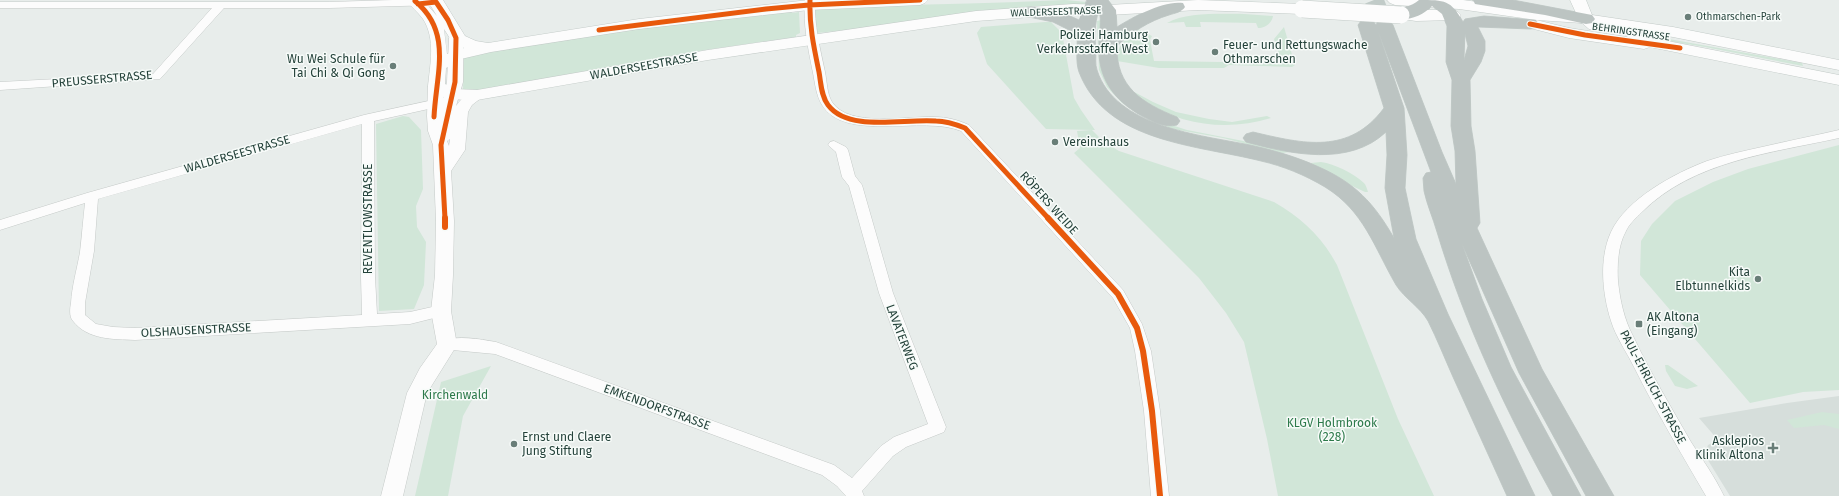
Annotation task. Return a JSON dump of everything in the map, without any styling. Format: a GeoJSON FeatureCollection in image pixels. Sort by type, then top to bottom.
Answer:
{"type":"FeatureCollection","features":[{"type":"Feature","properties":{"kind":"highway"},"geometry":{"type":"LineString","coordinates":[[1482,0],[1545,10],[1586,19]]}},
{"type":"Feature","properties":{"kind":"highway"},"geometry":{"type":"LineString","coordinates":[[1398,7],[1417,10],[1432,1],[1452,15],[1456,31],[1455,62],[1461,80],[1461,126],[1465,151],[1470,236]]}},
{"type":"Feature","properties":{"kind":"highway"},"geometry":{"type":"LineString","coordinates":[[1098,5],[1086,18],[1088,69],[1091,79],[1105,99],[1115,108],[1141,124],[1174,137],[1251,152],[1299,166],[1344,190],[1359,202],[1370,216],[1382,234],[1404,280],[1436,314]]}},
{"type":"Feature","properties":{"kind":"highway"},"geometry":{"type":"LineString","coordinates":[[1098,5],[1107,45],[1110,70],[1113,78],[1125,94],[1135,103],[1158,116],[1198,128],[1237,134],[1278,144],[1324,148],[1348,144],[1367,137],[1382,124],[1394,108]]}},
{"type":"Feature","properties":{"kind":"highway"},"geometry":{"type":"LineString","coordinates":[[1107,45],[1125,28],[1136,22],[1152,14],[1177,7]]}},
{"type":"Feature","properties":{"kind":"highway"},"geometry":{"type":"LineString","coordinates":[[1030,12],[1058,16],[1078,26],[1086,32]]}},
{"type":"Feature","properties":{"kind":"highway"},"geometry":{"type":"LineString","coordinates":[[1461,80],[1473,61],[1476,48],[1476,38],[1469,26],[1470,23],[1484,21],[1530,24]]}},
{"type":"Feature","properties":{"kind":"highway"},"geometry":{"type":"LineString","coordinates":[[1521,496],[1436,314],[1405,239],[1395,188],[1397,142],[1394,108],[1376,25],[1408,85],[1432,152],[1531,373],[1600,496]]}},
{"type":"Feature","properties":{"kind":"highway"},"geometry":{"type":"LineString","coordinates":[[1432,152],[1433,182],[1459,270],[1488,342],[1508,385],[1567,496]]}},
{"type":"Feature","properties":{"kind":"main road"},"geometry":{"type":"LineString","coordinates":[[437,66],[456,55],[491,47],[639,24],[810,2],[920,0]]}},
{"type":"Feature","properties":{"kind":"main road"},"geometry":{"type":"LineString","coordinates":[[1578,0],[1586,19]]}},
{"type":"Feature","properties":{"kind":"main road"},"geometry":{"type":"LineString","coordinates":[[435,1],[448,20],[456,38],[468,45],[491,47]]}},
{"type":"Feature","properties":{"kind":"main road","name":"BEHRINGSTRASSE"},"geometry":{"type":"LineString","coordinates":[[1432,1],[1537,15],[1586,19],[1673,32],[1839,65]]}},
{"type":"Feature","properties":{"kind":"main road"},"geometry":{"type":"LineString","coordinates":[[416,2],[429,15],[437,31],[439,44],[436,86]]}},
{"type":"Feature","properties":{"kind":"main road","name":"WALDERSEESTRASSE"},"geometry":{"type":"LineString","coordinates":[[436,86],[451,97],[478,95],[708,55],[976,16],[1098,5],[1177,7],[1218,5],[1302,9]]}},
{"type":"Feature","properties":{"kind":"main road","name":"BEHRINGSTRASSE"},"geometry":{"type":"LineString","coordinates":[[1302,9],[1398,7],[1416,16],[1478,15],[1585,35],[1680,48]]}},
{"type":"Feature","properties":{"kind":"main road","name":"BEHRINGSTRASSE"},"geometry":{"type":"LineString","coordinates":[[1586,19],[1600,30],[1610,35],[1839,80]]}},
{"type":"Feature","properties":{"kind":"street"},"geometry":{"type":"LineString","coordinates":[[0,5],[108,2],[222,4],[435,1]]}},
{"type":"Feature","properties":{"kind":"street"},"geometry":{"type":"LineString","coordinates":[[810,2],[812,40]]}},
{"type":"Feature","properties":{"kind":"street","name":"PREUSSERSTRASSE"},"geometry":{"type":"LineString","coordinates":[[0,86],[156,77],[222,4]]}},
{"type":"Feature","properties":{"kind":"street"},"geometry":{"type":"LineString","coordinates":[[440,145],[455,82],[456,38]]}},
{"type":"Feature","properties":{"kind":"street","name":"RÖPERS WEIDE"},"geometry":{"type":"LineString","coordinates":[[812,40],[824,96],[827,103],[836,113],[854,120],[939,121],[957,124],[965,128],[1118,294],[1137,328],[1144,351],[1152,411],[1160,496]]}},
{"type":"Feature","properties":{"kind":"street"},"geometry":{"type":"LineString","coordinates":[[1818,60],[1839,69]]}},
{"type":"Feature","properties":{"kind":"street"},"geometry":{"type":"LineString","coordinates":[[392,496],[417,393],[427,374],[447,345],[441,311],[445,253],[442,171],[440,145],[436,135],[434,103],[436,86]]}},
{"type":"Feature","properties":{"kind":"street"},"geometry":{"type":"LineString","coordinates":[[442,171],[457,150],[460,112],[467,102],[478,95]]}},
{"type":"Feature","properties":{"kind":"street","name":"WALDERSEESTRASSE"},"geometry":{"type":"LineString","coordinates":[[0,225],[92,196],[368,118],[434,103],[451,97]]}},
{"type":"Feature","properties":{"kind":"street","name":"REVENTLOWSTRASSE"},"geometry":{"type":"LineString","coordinates":[[368,118],[368,277],[370,320]]}},
{"type":"Feature","properties":{"kind":"street","name":"PAUL-EHRLICH-STRASSE"},"geometry":{"type":"LineString","coordinates":[[1716,496],[1652,389],[1620,325],[1613,298],[1610,271],[1618,232],[1625,221],[1644,201],[1674,180],[1705,166],[1722,160],[1839,134]]}},
{"type":"Feature","properties":{"kind":"street","name":"LAVATERWEG"},"geometry":{"type":"LineString","coordinates":[[834,145],[842,150],[849,177],[856,185],[886,293],[927,402],[938,427],[900,442],[886,451],[854,493]]}},
{"type":"Feature","properties":{"kind":"street","name":"OLSHAUSENSTRASSE"},"geometry":{"type":"LineString","coordinates":[[92,196],[87,251],[78,303],[78,317],[92,329],[113,333],[135,334],[410,318],[441,311]]}},
{"type":"Feature","properties":{"kind":"street","name":"EMKENDORFSTRASSE"},"geometry":{"type":"LineString","coordinates":[[447,345],[486,346],[525,358],[828,470],[841,478],[854,493]]}},
{"type":"Feature","properties":{"kind":"shaded area","name":"Asklepios Klinik Altona"},"geometry":{"type":"Polygon","coordinates":[[[1839,396],[1839,496],[1730,496],[1706,457],[1705,452],[1708,445],[1718,440],[1699,418],[1839,396]]]}},
{"type":"Feature","properties":{"kind":"green space"},"geometry":{"type":"Polygon","coordinates":[[[1065,0],[1087,2],[1086,5],[817,33],[815,10],[819,8],[1065,0]]]}},
{"type":"Feature","properties":{"kind":"green space"},"geometry":{"type":"Polygon","coordinates":[[[791,10],[792,13],[799,12],[800,33],[796,35],[796,37],[705,50],[478,90],[463,89],[464,56],[569,37],[791,10]]]}},
{"type":"Feature","properties":{"kind":"green space"},"geometry":{"type":"Polygon","coordinates":[[[1244,14],[1273,16],[1268,25],[1258,28],[1256,23],[1200,22],[1201,27],[1186,27],[1184,22],[1167,23],[1175,19],[1194,15],[1244,14]]]}},
{"type":"Feature","properties":{"kind":"green space"},"geometry":{"type":"Polygon","coordinates":[[[1101,20],[1101,54],[1159,121],[1187,130],[1269,146],[1290,152],[1282,153],[1223,138],[1173,129],[1158,123],[1122,103],[1107,87],[1099,70],[1097,21],[1101,20]]]}},
{"type":"Feature","properties":{"kind":"green space"},"geometry":{"type":"Polygon","coordinates":[[[1051,22],[1062,33],[1074,98],[1095,130],[1046,129],[987,64],[977,33],[981,27],[1051,22]]]}},
{"type":"Feature","properties":{"kind":"green space"},"geometry":{"type":"Polygon","coordinates":[[[1284,27],[1295,65],[1292,67],[1229,65],[1224,68],[1159,68],[1117,61],[1120,46],[1138,29],[1152,36],[1150,40],[1154,61],[1282,63],[1274,39],[1284,27]]]}},
{"type":"Feature","properties":{"kind":"green space"},"geometry":{"type":"Polygon","coordinates":[[[1613,29],[1802,63],[1803,66],[1705,47],[1614,32],[1613,29]]]}},
{"type":"Feature","properties":{"kind":"green space"},"geometry":{"type":"Polygon","coordinates":[[[1125,87],[1176,112],[1232,122],[1267,116],[1271,118],[1255,122],[1223,125],[1190,121],[1159,110],[1144,102],[1125,87]]]}},
{"type":"Feature","properties":{"kind":"green space"},"geometry":{"type":"Polygon","coordinates":[[[403,116],[409,117],[421,130],[423,189],[416,206],[417,227],[426,242],[424,285],[414,309],[379,311],[376,124],[403,116]]]}},
{"type":"Feature","properties":{"kind":"green space","name":"KLGV Holmbrook (228)"},"geometry":{"type":"Polygon","coordinates":[[[1092,130],[1104,142],[1119,151],[1274,202],[1294,215],[1318,237],[1337,265],[1398,419],[1434,496],[1278,496],[1267,439],[1244,342],[1226,313],[1199,278],[1074,153],[1080,148],[1077,131],[1092,130]]]}},
{"type":"Feature","properties":{"kind":"green space"},"geometry":{"type":"Polygon","coordinates":[[[1839,145],[1839,390],[1803,392],[1750,403],[1640,275],[1641,241],[1652,224],[1675,201],[1713,182],[1748,169],[1839,145]]]}},
{"type":"Feature","properties":{"kind":"green space"},"geometry":{"type":"Polygon","coordinates":[[[1321,162],[1338,167],[1360,179],[1365,184],[1368,192],[1365,192],[1310,166],[1311,163],[1321,162]]]}},
{"type":"Feature","properties":{"kind":"green space"},"geometry":{"type":"Polygon","coordinates":[[[1665,365],[1668,365],[1698,386],[1687,389],[1675,386],[1666,371],[1665,365]]]}},
{"type":"Feature","properties":{"kind":"green space","name":"Kirchenwald"},"geometry":{"type":"Polygon","coordinates":[[[491,366],[463,416],[448,496],[415,496],[441,382],[491,366]]]}},
{"type":"Feature","properties":{"kind":"green space"},"geometry":{"type":"Polygon","coordinates":[[[1822,412],[1839,414],[1839,429],[1824,425],[1794,428],[1787,420],[1822,412]]]}},
{"type":"Feature","properties":{"kind":"tunnel"},"geometry":{"type":"LineString","coordinates":[[1374,0],[1384,25]]}},
{"type":"Feature","properties":{"kind":"cycle path"},"geometry":{"type":"LineString","coordinates":[[810,0],[813,46],[824,98],[828,105],[837,114],[850,119],[866,122],[935,120],[950,122],[965,128],[1118,294],[1137,328],[1143,351],[1152,411],[1160,496]]}},
{"type":"Feature","properties":{"kind":"cycle path"},"geometry":{"type":"LineString","coordinates":[[599,30],[766,9],[809,5],[920,0]]}},
{"type":"Feature","properties":{"kind":"cycle path"},"geometry":{"type":"LineString","coordinates":[[415,1],[431,18],[436,26],[439,39],[439,61],[434,117]]}},
{"type":"Feature","properties":{"kind":"cycle path"},"geometry":{"type":"LineString","coordinates":[[418,4],[436,2],[448,20],[456,38],[455,82],[441,145],[445,227]]}},
{"type":"Feature","properties":{"kind":"cycle path"},"geometry":{"type":"LineString","coordinates":[[1530,24],[1585,35],[1680,48]]}},
{"type":"Feature","properties":{"kind":"place","name":"Othmarschen-Park"},"geometry":{"type":"Point","coordinates":[1688,17]}},
{"type":"Feature","properties":{"kind":"place","name":"Polizei Hamburg Verkehrsstaffel West"},"geometry":{"type":"Point","coordinates":[1156,42]}},
{"type":"Feature","properties":{"kind":"place","name":"Feuer- und Rettungswache Othmarschen"},"geometry":{"type":"Point","coordinates":[1215,52]}},
{"type":"Feature","properties":{"kind":"place","name":"Wu Wei Schule für Tai Chi & Qi Gong"},"geometry":{"type":"Point","coordinates":[393,66]}},
{"type":"Feature","properties":{"kind":"place","name":"Vereinshaus"},"geometry":{"type":"Point","coordinates":[1055,142]}},
{"type":"Feature","properties":{"kind":"place","name":"Kita Elbtunnelkids"},"geometry":{"type":"Point","coordinates":[1758,279]}},
{"type":"Feature","properties":{"kind":"place","name":"AK Altona (Eingang)"},"geometry":{"type":"Point","coordinates":[1639,324]}},
{"type":"Feature","properties":{"kind":"place","name":"Ernst und Claere Jung Stiftung"},"geometry":{"type":"Point","coordinates":[514,444]}},
{"type":"Feature","properties":{"kind":"place","name":"Asklepios Klinik Altona"},"geometry":{"type":"Point","coordinates":[1773,448]}}]}
